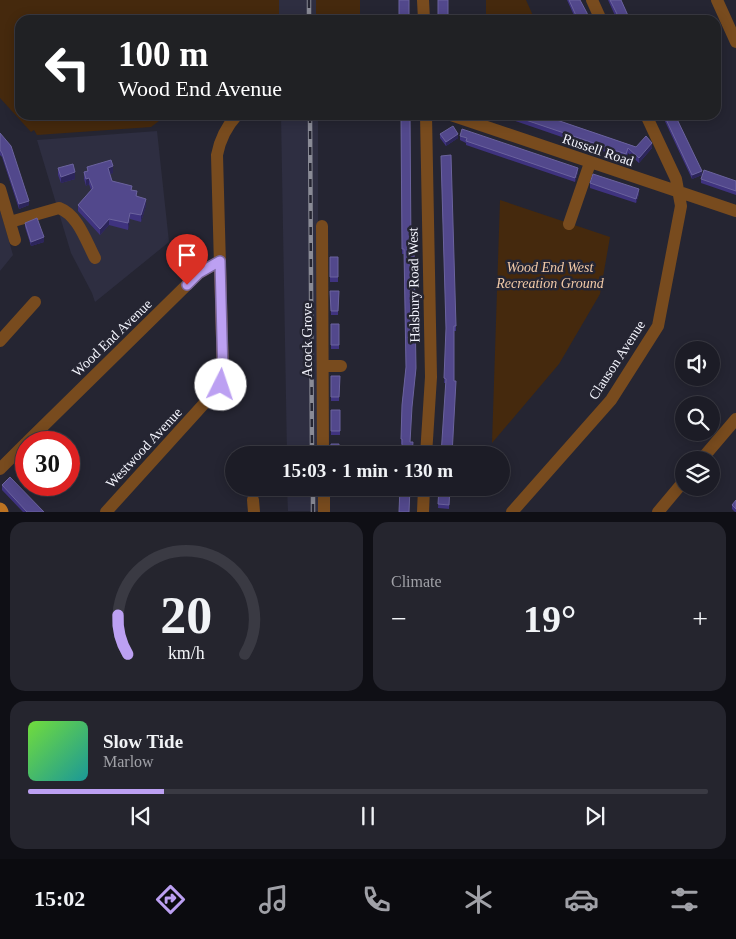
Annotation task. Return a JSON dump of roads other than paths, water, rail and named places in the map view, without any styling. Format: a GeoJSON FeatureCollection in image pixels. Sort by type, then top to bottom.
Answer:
{"type":"FeatureCollection","features":[{"type":"Feature","properties":{"kind":"street"},"geometry":{"type":"LineString","coordinates":[[424,0],[424,15]]}},
{"type":"Feature","properties":{"kind":"street"},"geometry":{"type":"LineString","coordinates":[[592,0],[599,15]]}},
{"type":"Feature","properties":{"kind":"street"},"geometry":{"type":"LineString","coordinates":[[717,0],[736,42]]}},
{"type":"Feature","properties":{"kind":"street"},"geometry":{"type":"LineString","coordinates":[[220,261],[217,155],[220,142],[228,124],[232,120]]}},
{"type":"Feature","properties":{"kind":"street","name":"Halsbury Road West"},"geometry":{"type":"LineString","coordinates":[[426,120],[431,377],[427,446]]}},
{"type":"Feature","properties":{"kind":"street","name":"Russell Road"},"geometry":{"type":"LineString","coordinates":[[465,120],[736,212]]}},
{"type":"Feature","properties":{"kind":"street","name":"Clauson Avenue"},"geometry":{"type":"LineString","coordinates":[[512,512],[610,400],[655,333],[681,206],[676,179],[648,120]]}},
{"type":"Feature","properties":{"kind":"street"},"geometry":{"type":"LineString","coordinates":[[568,224],[590,163]]}},
{"type":"Feature","properties":{"kind":"street"},"geometry":{"type":"LineString","coordinates":[[0,189],[15,240]]}},
{"type":"Feature","properties":{"kind":"street"},"geometry":{"type":"LineString","coordinates":[[10,222],[59,208],[65,210],[77,223],[95,258]]}},
{"type":"Feature","properties":{"kind":"street","name":"Acock Grove"},"geometry":{"type":"LineString","coordinates":[[322,226],[323,446]]}},
{"type":"Feature","properties":{"kind":"street","name":"Wood End Avenue"},"geometry":{"type":"LineString","coordinates":[[38,431],[199,273],[220,261]]}},
{"type":"Feature","properties":{"kind":"street","name":"Westwood Avenue"},"geometry":{"type":"LineString","coordinates":[[106,512],[221,385],[223,376],[220,261]]}},
{"type":"Feature","properties":{"kind":"street"},"geometry":{"type":"LineString","coordinates":[[0,341],[35,302]]}},
{"type":"Feature","properties":{"kind":"street"},"geometry":{"type":"LineString","coordinates":[[323,366],[341,366]]}},
{"type":"Feature","properties":{"kind":"street"},"geometry":{"type":"LineString","coordinates":[[709,451],[736,419]]}},
{"type":"Feature","properties":{"kind":"street","name":"Wood End Avenue"},"geometry":{"type":"LineString","coordinates":[[0,469],[15,454]]}},
{"type":"Feature","properties":{"kind":"street"},"geometry":{"type":"LineString","coordinates":[[658,512],[675,492]]}},
{"type":"Feature","properties":{"kind":"street"},"geometry":{"type":"LineString","coordinates":[[324,496],[324,512]]}},
{"type":"Feature","properties":{"kind":"street"},"geometry":{"type":"LineString","coordinates":[[423,512],[424,496]]}},
{"type":"Feature","properties":{"kind":"railway"},"geometry":{"type":"LineString","coordinates":[[309,0],[309,15]]}},
{"type":"Feature","properties":{"kind":"railway"},"geometry":{"type":"LineString","coordinates":[[310,120],[312,446]]}},
{"type":"Feature","properties":{"kind":"railway"},"geometry":{"type":"LineString","coordinates":[[313,496],[313,512]]}},
{"type":"Feature","properties":{"kind":"park label","name":"Wood End West Recreation Ground"},"geometry":{"type":"Point","coordinates":[550,276]}}]}
